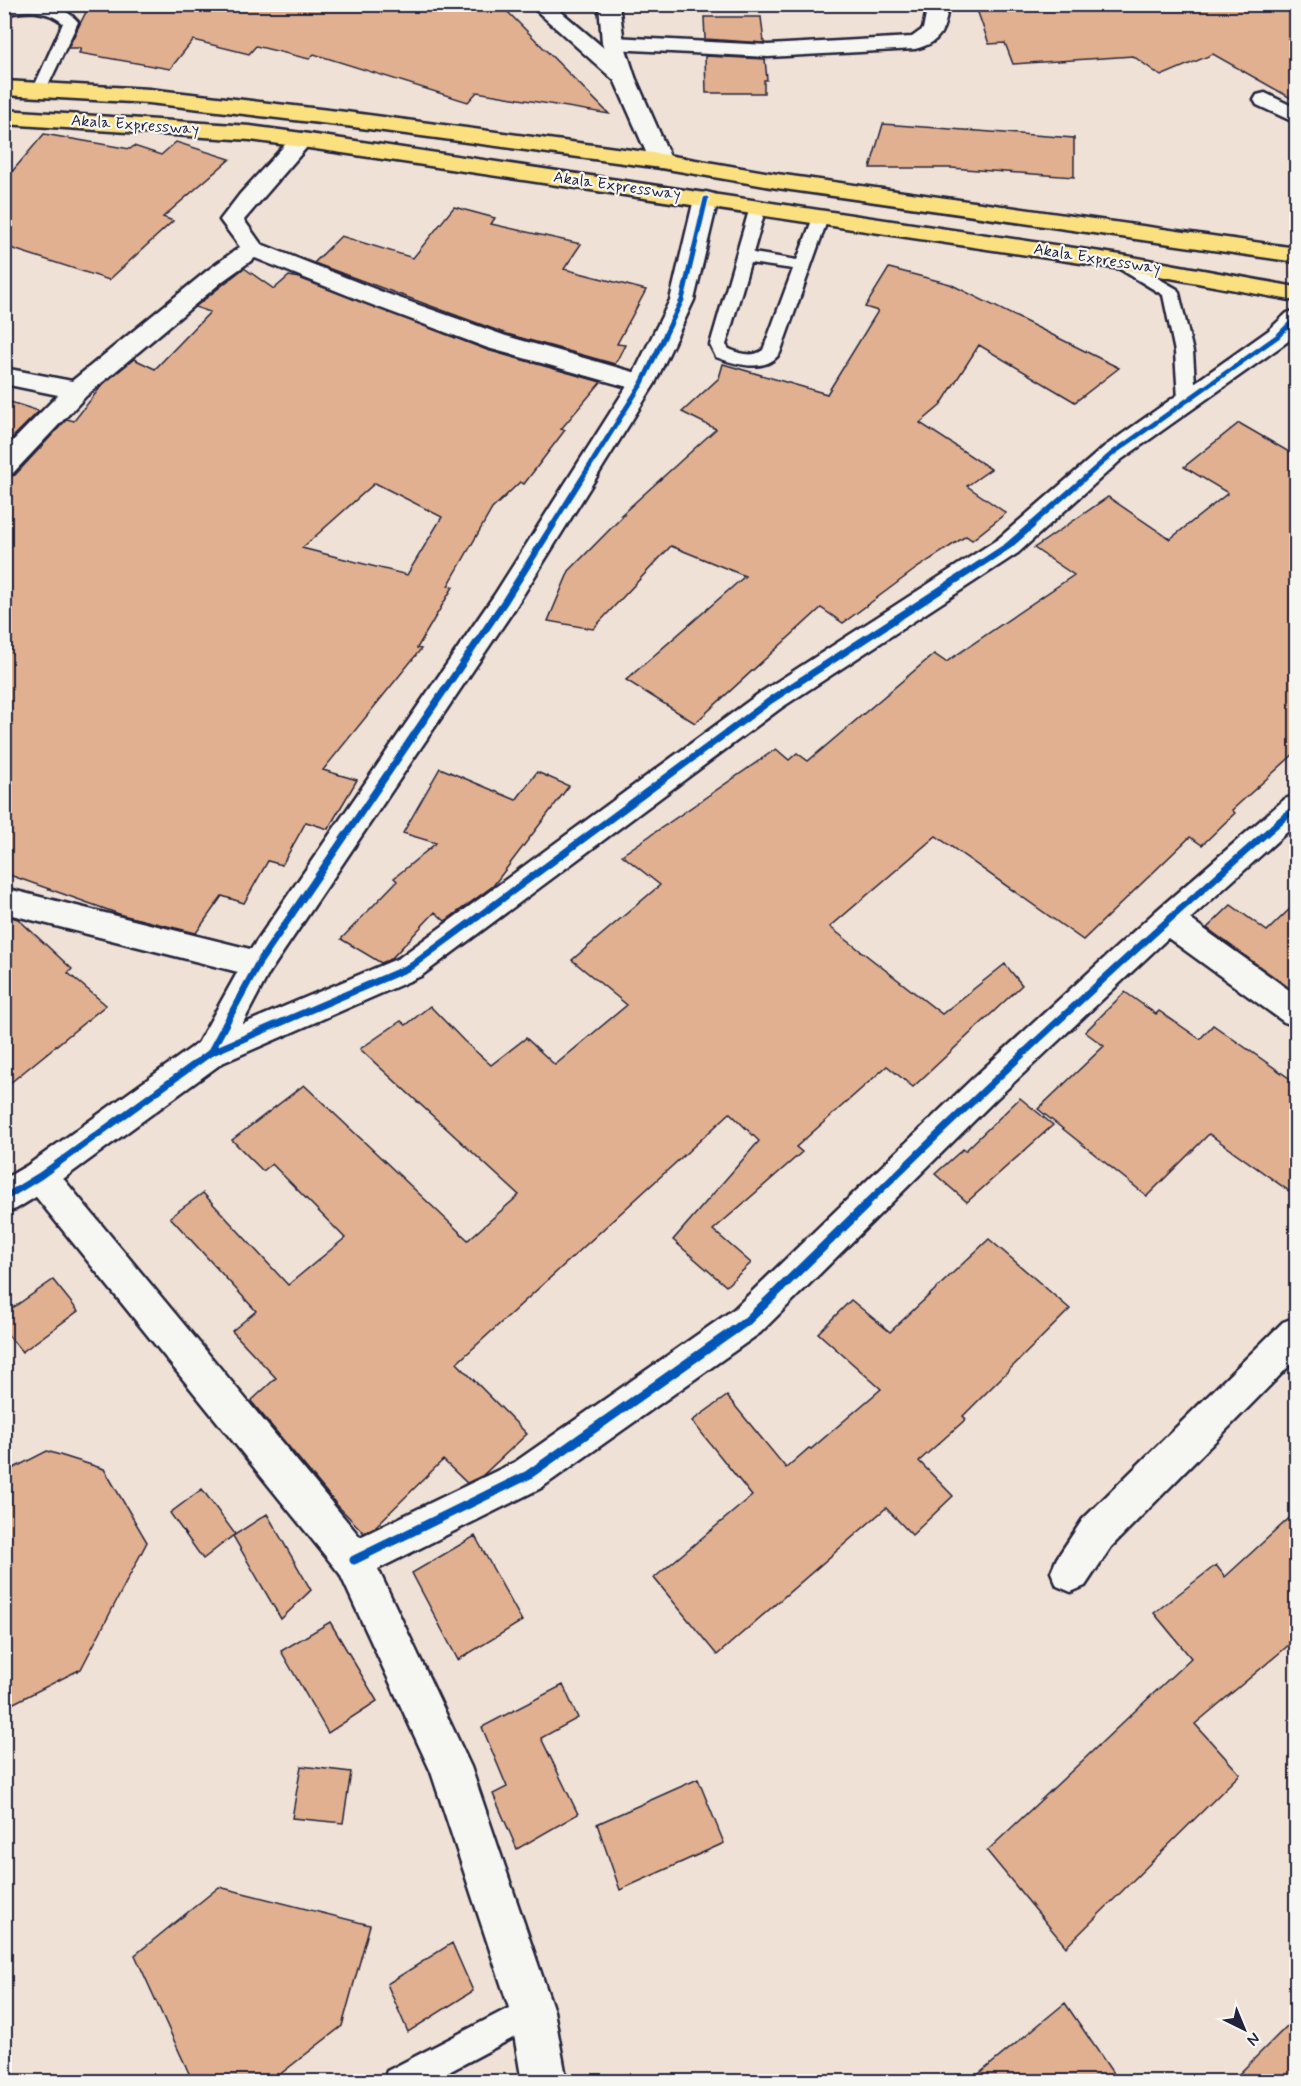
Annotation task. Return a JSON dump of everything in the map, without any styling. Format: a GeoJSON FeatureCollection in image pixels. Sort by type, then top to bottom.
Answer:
{"type":"FeatureCollection","features":[{"type":"Feature","properties":{"kind":"main road","name":"Akala Expressway"},"geometry":{"type":"LineString","coordinates":[[4,88],[149,96],[346,119],[661,160],[788,183],[1296,255]]}},
{"type":"Feature","properties":{"kind":"main road"},"geometry":{"type":"LineString","coordinates":[[15,118],[40,89]]}},
{"type":"Feature","properties":{"kind":"main road","name":"Akala Expressway"},"geometry":{"type":"LineString","coordinates":[[15,118],[250,133],[302,140],[1121,262],[1296,294]]}},
{"type":"Feature","properties":{"kind":"street"},"geometry":{"type":"LineString","coordinates":[[539,4],[624,77]]}},
{"type":"Feature","properties":{"kind":"street"},"geometry":{"type":"LineString","coordinates":[[609,4],[613,43],[624,77],[661,160]]}},
{"type":"Feature","properties":{"kind":"street"},"geometry":{"type":"LineString","coordinates":[[613,43],[768,51],[915,43],[930,38],[935,30],[938,4]]}},
{"type":"Feature","properties":{"kind":"street"},"geometry":{"type":"LineString","coordinates":[[1265,100],[1296,116]]}},
{"type":"Feature","properties":{"kind":"street"},"geometry":{"type":"LineString","coordinates":[[302,140],[280,168],[243,203],[232,220],[253,249],[376,298],[497,342],[642,383]]}},
{"type":"Feature","properties":{"kind":"street"},"geometry":{"type":"LineString","coordinates":[[210,1053],[258,964],[505,601],[642,383],[682,300],[706,199]]}},
{"type":"Feature","properties":{"kind":"street"},"geometry":{"type":"LineString","coordinates":[[4,467],[77,390],[216,275],[253,249]]}},
{"type":"Feature","properties":{"kind":"street"},"geometry":{"type":"LineString","coordinates":[[4,1198],[40,1176],[210,1053],[410,967],[771,700],[1008,546],[1113,453],[1278,336],[1296,318]]}},
{"type":"Feature","properties":{"kind":"street"},"geometry":{"type":"LineString","coordinates":[[4,376],[77,390]]}},
{"type":"Feature","properties":{"kind":"street"},"geometry":{"type":"LineString","coordinates":[[354,1560],[528,1475],[747,1321],[982,1089],[1167,920],[1296,807]]}},
{"type":"Feature","properties":{"kind":"street"},"geometry":{"type":"LineString","coordinates":[[4,900],[258,964]]}},
{"type":"Feature","properties":{"kind":"street"},"geometry":{"type":"LineString","coordinates":[[1167,920],[1296,1012]]}},
{"type":"Feature","properties":{"kind":"street"},"geometry":{"type":"LineString","coordinates":[[40,1176],[354,1560],[450,1767],[532,2011],[545,2082]]}},
{"type":"Feature","properties":{"kind":"street"},"geometry":{"type":"LineString","coordinates":[[1071,1572],[1097,1533],[1296,1334]]}},
{"type":"Feature","properties":{"kind":"lane"},"geometry":{"type":"LineString","coordinates":[[4,11],[31,7],[52,10],[71,22],[40,89]]}},
{"type":"Feature","properties":{"kind":"lane"},"geometry":{"type":"LineString","coordinates":[[758,207],[718,345],[722,353],[755,361],[765,358],[771,352],[820,218]]}},
{"type":"Feature","properties":{"kind":"lane"},"geometry":{"type":"LineString","coordinates":[[744,256],[804,266]]}},
{"type":"Feature","properties":{"kind":"lane"},"geometry":{"type":"LineString","coordinates":[[1121,262],[1171,293],[1184,352],[1187,399]]}},
{"type":"Feature","properties":{"kind":"lane"},"geometry":{"type":"LineString","coordinates":[[398,2082],[532,2011]]}},
{"type":"Feature","properties":{"kind":"building"},"geometry":{"type":"Polygon","coordinates":[[[90,4],[500,4],[609,114],[477,92],[468,102],[314,54],[309,59],[256,46],[249,54],[193,40],[170,69],[79,53],[81,48],[68,48],[90,4]]]}},
{"type":"Feature","properties":{"kind":"building"},"geometry":{"type":"Polygon","coordinates":[[[975,4],[1296,4],[1296,101],[1213,54],[1161,76],[1133,56],[1013,64],[1005,43],[989,44],[975,4]]]}},
{"type":"Feature","properties":{"kind":"building"},"geometry":{"type":"Polygon","coordinates":[[[704,17],[761,17],[764,43],[705,39],[704,17]]]}},
{"type":"Feature","properties":{"kind":"building"},"geometry":{"type":"Polygon","coordinates":[[[705,56],[765,59],[767,80],[764,80],[764,93],[706,93],[705,56]]]}},
{"type":"Feature","properties":{"kind":"building"},"geometry":{"type":"Polygon","coordinates":[[[883,124],[1074,138],[1074,177],[951,168],[870,168],[883,124]]]}},
{"type":"Feature","properties":{"kind":"building"},"geometry":{"type":"Polygon","coordinates":[[[44,134],[130,149],[134,146],[161,155],[176,142],[230,159],[163,217],[173,221],[109,280],[4,246],[4,181],[44,134]]]}},
{"type":"Feature","properties":{"kind":"building"},"geometry":{"type":"Polygon","coordinates":[[[454,207],[495,218],[491,224],[581,244],[564,269],[646,290],[617,344],[625,345],[615,364],[507,334],[314,263],[341,236],[413,258],[454,207]]]}},
{"type":"Feature","properties":{"kind":"building"},"geometry":{"type":"Polygon","coordinates":[[[244,268],[274,289],[289,276],[487,350],[601,382],[561,429],[565,430],[524,484],[520,482],[492,509],[448,586],[453,587],[417,648],[421,649],[323,770],[357,780],[328,829],[306,822],[282,865],[268,861],[244,903],[222,896],[196,933],[122,915],[4,873],[4,478],[15,475],[67,419],[74,421],[103,384],[134,359],[155,369],[210,312],[195,307],[244,268]],[[375,483],[302,548],[407,575],[442,517],[375,483]]]}},
{"type":"Feature","properties":{"kind":"building"},"geometry":{"type":"Polygon","coordinates":[[[889,268],[950,284],[1119,368],[1075,402],[979,345],[940,406],[920,423],[991,469],[967,486],[1006,513],[972,540],[966,536],[917,568],[843,623],[821,608],[695,723],[626,680],[745,576],[671,546],[593,629],[548,621],[569,571],[624,515],[621,515],[716,429],[682,412],[719,378],[723,364],[827,394],[878,311],[865,307],[889,268]]]}},
{"type":"Feature","properties":{"kind":"building"},"geometry":{"type":"Polygon","coordinates":[[[4,400],[39,411],[4,446],[4,400]]]}},
{"type":"Feature","properties":{"kind":"building"},"geometry":{"type":"Polygon","coordinates":[[[1239,423],[1296,456],[1296,752],[1232,810],[1235,813],[1202,845],[1190,837],[1083,940],[936,836],[830,927],[942,1014],[1005,964],[1022,985],[913,1087],[887,1066],[796,1147],[802,1152],[713,1230],[751,1263],[726,1286],[673,1240],[759,1141],[730,1113],[457,1363],[527,1434],[482,1476],[467,1483],[443,1460],[374,1528],[364,1533],[337,1505],[251,1401],[276,1378],[232,1331],[256,1311],[170,1217],[203,1193],[288,1285],[345,1238],[272,1164],[263,1171],[232,1140],[304,1085],[468,1240],[519,1195],[360,1049],[401,1021],[406,1025],[430,1006],[491,1065],[526,1038],[555,1065],[627,1005],[572,960],[660,885],[622,855],[776,749],[789,760],[797,753],[808,761],[934,654],[946,662],[1074,575],[1034,548],[1108,497],[1170,539],[1228,493],[1184,467],[1239,423]]]}},
{"type":"Feature","properties":{"kind":"building"},"geometry":{"type":"Polygon","coordinates":[[[440,768],[516,800],[537,772],[569,786],[493,886],[445,921],[435,912],[391,959],[381,963],[341,939],[397,881],[394,878],[436,843],[403,833],[440,768]]]}},
{"type":"Feature","properties":{"kind":"building"},"geometry":{"type":"Polygon","coordinates":[[[1296,903],[1296,993],[1207,928],[1231,905],[1267,931],[1296,903]]]}},
{"type":"Feature","properties":{"kind":"building"},"geometry":{"type":"Polygon","coordinates":[[[4,915],[18,919],[72,969],[68,973],[106,1005],[4,1088],[4,915]]]}},
{"type":"Feature","properties":{"kind":"building"},"geometry":{"type":"Polygon","coordinates":[[[1125,992],[1156,1014],[1159,1011],[1200,1039],[1213,1025],[1296,1083],[1296,1196],[1209,1134],[1147,1196],[1038,1109],[1104,1046],[1085,1032],[1125,992]]]}},
{"type":"Feature","properties":{"kind":"building"},"geometry":{"type":"Polygon","coordinates":[[[1020,1098],[1053,1125],[967,1202],[935,1174],[963,1149],[965,1151],[1020,1098]]]}},
{"type":"Feature","properties":{"kind":"building"},"geometry":{"type":"Polygon","coordinates":[[[989,1239],[1070,1309],[963,1416],[966,1419],[919,1461],[953,1496],[912,1535],[886,1508],[717,1655],[654,1578],[752,1496],[692,1421],[727,1396],[786,1468],[881,1389],[818,1333],[851,1300],[890,1332],[989,1239]]]}},
{"type":"Feature","properties":{"kind":"building"},"geometry":{"type":"Polygon","coordinates":[[[53,1280],[78,1311],[22,1352],[4,1330],[4,1314],[53,1280]]]}},
{"type":"Feature","properties":{"kind":"building"},"geometry":{"type":"Polygon","coordinates":[[[47,1451],[104,1469],[147,1542],[81,1669],[4,1708],[4,1473],[47,1451]]]}},
{"type":"Feature","properties":{"kind":"building"},"geometry":{"type":"Polygon","coordinates":[[[202,1489],[235,1534],[203,1559],[170,1513],[202,1489]]]}},
{"type":"Feature","properties":{"kind":"building"},"geometry":{"type":"Polygon","coordinates":[[[1296,1512],[1296,1639],[1195,1724],[1240,1774],[1066,1947],[987,1851],[1191,1658],[1154,1613],[1216,1565],[1225,1577],[1296,1512]]]}},
{"type":"Feature","properties":{"kind":"building"},"geometry":{"type":"Polygon","coordinates":[[[267,1514],[311,1590],[281,1619],[233,1536],[267,1514]]]}},
{"type":"Feature","properties":{"kind":"building"},"geometry":{"type":"Polygon","coordinates":[[[475,1536],[522,1621],[458,1660],[412,1573],[475,1536]]]}},
{"type":"Feature","properties":{"kind":"building"},"geometry":{"type":"Polygon","coordinates":[[[330,1622],[377,1701],[328,1733],[281,1651],[330,1622]]]}},
{"type":"Feature","properties":{"kind":"building"},"geometry":{"type":"Polygon","coordinates":[[[563,1685],[578,1718],[541,1738],[578,1814],[517,1849],[493,1794],[507,1787],[482,1727],[563,1685]]]}},
{"type":"Feature","properties":{"kind":"building"},"geometry":{"type":"Polygon","coordinates":[[[301,1766],[351,1772],[343,1823],[292,1818],[301,1766]]]}},
{"type":"Feature","properties":{"kind":"building"},"geometry":{"type":"Polygon","coordinates":[[[698,1779],[724,1843],[620,1890],[597,1824],[698,1779]]]}},
{"type":"Feature","properties":{"kind":"building"},"geometry":{"type":"Polygon","coordinates":[[[219,1887],[370,1925],[342,2026],[270,2082],[193,2082],[135,1955],[219,1887]]]}},
{"type":"Feature","properties":{"kind":"building"},"geometry":{"type":"Polygon","coordinates":[[[452,1943],[473,1991],[408,2032],[387,1984],[452,1943]]]}},
{"type":"Feature","properties":{"kind":"building"},"geometry":{"type":"Polygon","coordinates":[[[1065,2003],[1119,2082],[969,2082],[1065,2003]]]}},
{"type":"Feature","properties":{"kind":"building"},"geometry":{"type":"Polygon","coordinates":[[[1296,2017],[1296,2082],[1231,2082],[1296,2017]]]}},
{"type":"Feature","properties":{"kind":"cycle path"},"geometry":{"type":"LineString","coordinates":[[4,1198],[40,1176],[210,1053],[258,964],[505,601],[642,383],[682,300],[706,199]]}},
{"type":"Feature","properties":{"kind":"cycle path"},"geometry":{"type":"LineString","coordinates":[[210,1053],[410,967],[771,700],[1008,546],[1113,453],[1278,336],[1296,318]]}},
{"type":"Feature","properties":{"kind":"cycle path"},"geometry":{"type":"LineString","coordinates":[[354,1560],[528,1475],[747,1321],[983,1090],[1167,920],[1296,807]]}}]}
